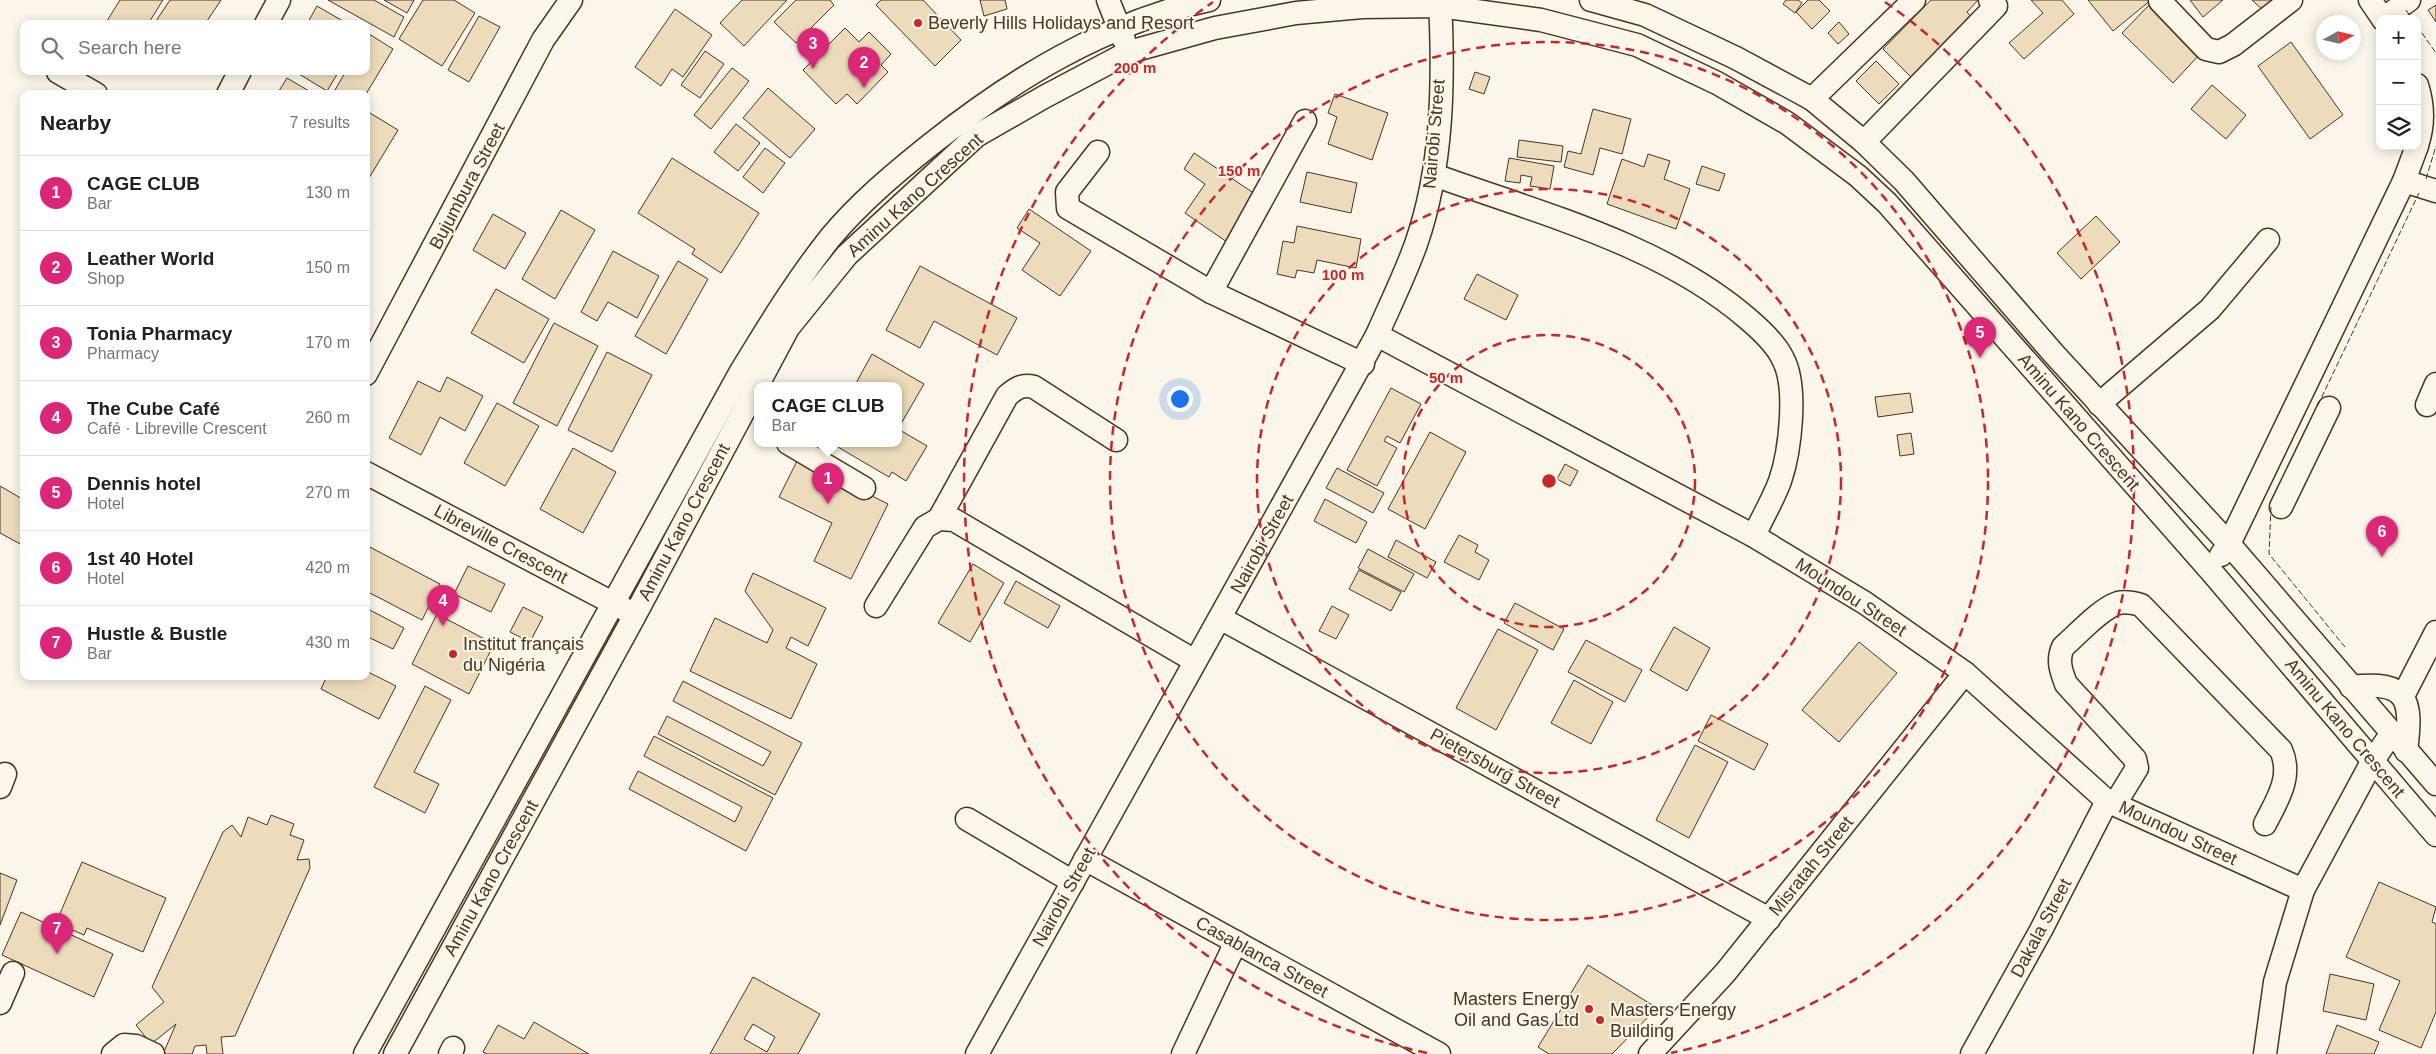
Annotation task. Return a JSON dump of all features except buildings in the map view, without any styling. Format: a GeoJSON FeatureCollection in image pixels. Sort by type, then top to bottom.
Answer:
{"type":"FeatureCollection","features":[{"type":"Feature","properties":{"kind":"street"},"geometry":{"type":"LineString","coordinates":[[268,20],[279,0]]}},
{"type":"Feature","properties":{"kind":"street","name":"Bujumbura Street"},"geometry":{"type":"LineString","coordinates":[[370,366],[543,40],[571,0]]}},
{"type":"Feature","properties":{"kind":"street"},"geometry":{"type":"LineString","coordinates":[[1108,0],[1129,52]]}},
{"type":"Feature","properties":{"kind":"street"},"geometry":{"type":"LineString","coordinates":[[365,1054],[740,373],[782,302],[832,237],[888,179],[979,107],[1043,66],[1119,27],[1209,0]]}},
{"type":"Feature","properties":{"kind":"street"},"geometry":{"type":"LineString","coordinates":[[1592,0],[1648,7],[1812,99],[1864,142],[1904,182],[2100,404],[2229,544],[2436,784]]}},
{"type":"Feature","properties":{"kind":"street"},"geometry":{"type":"LineString","coordinates":[[1812,99],[1914,0]]}},
{"type":"Feature","properties":{"kind":"street"},"geometry":{"type":"LineString","coordinates":[[1864,142],[1996,6],[1990,0]]}},
{"type":"Feature","properties":{"kind":"street"},"geometry":{"type":"LineString","coordinates":[[2160,1],[2206,49],[2218,52],[2233,45],[2291,0]]}},
{"type":"Feature","properties":{"kind":"street"},"geometry":{"type":"LineString","coordinates":[[2370,0],[2380,15]]}},
{"type":"Feature","properties":{"kind":"street"},"geometry":{"type":"LineString","coordinates":[[2388,15],[2409,0]]}},
{"type":"Feature","properties":{"kind":"street","name":"Aminu Kano Crescent"},"geometry":{"type":"LineString","coordinates":[[765,382],[788,328],[846,255],[976,136],[1129,52],[1215,28],[1296,13],[1440,3],[1541,20],[1637,45],[1717,83],[1787,122],[1858,176],[1887,203],[2210,570],[2436,835]]}},
{"type":"Feature","properties":{"kind":"street","name":"Nairobi Street"},"geometry":{"type":"LineString","coordinates":[[978,1054],[1195,661],[1363,364],[1377,335],[1416,244],[1434,175],[1441,99],[1440,3]]}},
{"type":"Feature","properties":{"kind":"street"},"geometry":{"type":"LineString","coordinates":[[1637,45],[1648,7]]}},
{"type":"Feature","properties":{"kind":"street"},"geometry":{"type":"LineString","coordinates":[[63,75],[89,90]]}},
{"type":"Feature","properties":{"kind":"street"},"geometry":{"type":"LineString","coordinates":[[230,90],[238,75]]}},
{"type":"Feature","properties":{"kind":"street"},"geometry":{"type":"LineString","coordinates":[[2421,99],[2421,120]]}},
{"type":"Feature","properties":{"kind":"street"},"geometry":{"type":"LineString","coordinates":[[1211,292],[1306,121]]}},
{"type":"Feature","properties":{"kind":"street"},"geometry":{"type":"LineString","coordinates":[[2210,570],[2229,544],[2404,181],[2415,150]]}},
{"type":"Feature","properties":{"kind":"street"},"geometry":{"type":"LineString","coordinates":[[1098,152],[1067,192],[1068,208],[1211,292],[1363,364]]}},
{"type":"Feature","properties":{"kind":"street"},"geometry":{"type":"LineString","coordinates":[[1434,175],[1632,248],[1685,275],[1731,304],[1762,332],[1784,359],[1792,389],[1790,429],[1780,480],[1754,536]]}},
{"type":"Feature","properties":{"kind":"street"},"geometry":{"type":"LineString","coordinates":[[2404,181],[2436,191]]}},
{"type":"Feature","properties":{"kind":"street"},"geometry":{"type":"LineString","coordinates":[[2100,404],[2210,309],[2268,240]]}},
{"type":"Feature","properties":{"kind":"street","name":"Moundou Street"},"geometry":{"type":"LineString","coordinates":[[1377,335],[1754,536],[1864,603],[1965,674],[2111,802],[2303,890]]}},
{"type":"Feature","properties":{"kind":"street"},"geometry":{"type":"LineString","coordinates":[[876,606],[925,527],[939,519],[1007,396],[1015,389],[1025,384],[1034,387],[1116,440]]}},
{"type":"Feature","properties":{"kind":"street","name":"Aminu Kano Crescent"},"geometry":{"type":"LineString","coordinates":[[395,1054],[635,615],[749,420],[754,408]]}},
{"type":"Feature","properties":{"kind":"street"},"geometry":{"type":"LineString","coordinates":[[2281,507],[2329,408]]}},
{"type":"Feature","properties":{"kind":"street"},"geometry":{"type":"LineString","coordinates":[[795,447],[864,488]]}},
{"type":"Feature","properties":{"kind":"street"},"geometry":{"type":"LineString","coordinates":[[2267,466],[2295,477]]}},
{"type":"Feature","properties":{"kind":"street","name":"Libreville Crescent"},"geometry":{"type":"LineString","coordinates":[[370,474],[635,615]]}},
{"type":"Feature","properties":{"kind":"street"},"geometry":{"type":"LineString","coordinates":[[939,519],[954,520],[974,530],[1195,661]]}},
{"type":"Feature","properties":{"kind":"street","name":"Dakala Street"},"geometry":{"type":"LineString","coordinates":[[1972,1054],[2111,802],[2137,768],[2135,759],[2066,684],[2060,669],[2059,655],[2063,647],[2107,609],[2119,602],[2131,602],[2141,605],[2281,750],[2285,759],[2286,780],[2265,824]]}},
{"type":"Feature","properties":{"kind":"street","name":"Pietersburg Street"},"geometry":{"type":"LineString","coordinates":[[1220,618],[1769,918]]}},
{"type":"Feature","properties":{"kind":"street"},"geometry":{"type":"LineString","coordinates":[[2402,696],[2436,632]]}},
{"type":"Feature","properties":{"kind":"street","name":"Misratah Street"},"geometry":{"type":"LineString","coordinates":[[1650,1054],[1725,973],[1965,674]]}},
{"type":"Feature","properties":{"kind":"street"},"geometry":{"type":"LineString","coordinates":[[2351,687],[2387,686],[2402,696],[2408,704],[2409,715],[2406,751]]}},
{"type":"Feature","properties":{"kind":"street"},"geometry":{"type":"LineString","coordinates":[[2265,1054],[2275,982],[2303,890],[2372,762],[2391,734]]}},
{"type":"Feature","properties":{"kind":"street"},"geometry":{"type":"LineString","coordinates":[[966,819],[1073,882]]}},
{"type":"Feature","properties":{"kind":"street","name":"Casablanca Street"},"geometry":{"type":"LineString","coordinates":[[1085,860],[1439,1054]]}},
{"type":"Feature","properties":{"kind":"street"},"geometry":{"type":"LineString","coordinates":[[1183,1054],[1236,942]]}},
{"type":"Feature","properties":{"kind":"street"},"geometry":{"type":"LineString","coordinates":[[0,1003],[13,974]]}},
{"type":"Feature","properties":{"kind":"street"},"geometry":{"type":"LineString","coordinates":[[113,1054],[124,1044],[136,1046],[153,1054]]}},
{"type":"Feature","properties":{"kind":"fence"},"geometry":{"type":"LineString","coordinates":[[2406,10],[2409,15]]}},
{"type":"Feature","properties":{"kind":"fence"},"geometry":{"type":"LineString","coordinates":[[2421,32],[2436,53]]}},
{"type":"Feature","properties":{"kind":"fence"},"geometry":{"type":"LineString","coordinates":[[2426,179],[2436,146]]}},
{"type":"Feature","properties":{"kind":"fence"},"geometry":{"type":"LineString","coordinates":[[2318,405],[2419,193]]}},
{"type":"Feature","properties":{"kind":"fence"},"geometry":{"type":"LineString","coordinates":[[2271,507],[2269,554],[2345,647]]}},
{"type":"Feature","properties":{"kind":"place","name":"Beverly Hills Holidays and Resort"},"geometry":{"type":"Point","coordinates":[918,23]}},
{"type":"Feature","properties":{"kind":"place","name":"Tonia Pharmacy"},"geometry":{"type":"Point","coordinates":[813,69]}},
{"type":"Feature","properties":{"kind":"place","name":"Leather World"},"geometry":{"type":"Point","coordinates":[864,88]}},
{"type":"Feature","properties":{"kind":"place","name":"Dennis hotel"},"geometry":{"type":"Point","coordinates":[1980,358]}},
{"type":"Feature","properties":{"kind":"place","name":"CAGE CLUB"},"geometry":{"type":"Point","coordinates":[828,504]}},
{"type":"Feature","properties":{"kind":"place","name":"1st 40 Hotel"},"geometry":{"type":"Point","coordinates":[2382,557]}},
{"type":"Feature","properties":{"kind":"place","name":"The Cube Café"},"geometry":{"type":"Point","coordinates":[443,626]}},
{"type":"Feature","properties":{"kind":"place","name":"Institut français du Nigéria"},"geometry":{"type":"Point","coordinates":[453,654]}},
{"type":"Feature","properties":{"kind":"place","name":"Hustle & Bustle"},"geometry":{"type":"Point","coordinates":[57,954]}},
{"type":"Feature","properties":{"kind":"place","name":"Masters Energy Oil and Gas Ltd"},"geometry":{"type":"Point","coordinates":[1589,1009]}},
{"type":"Feature","properties":{"kind":"place","name":"Masters Energy Building"},"geometry":{"type":"Point","coordinates":[1600,1020]}}]}
